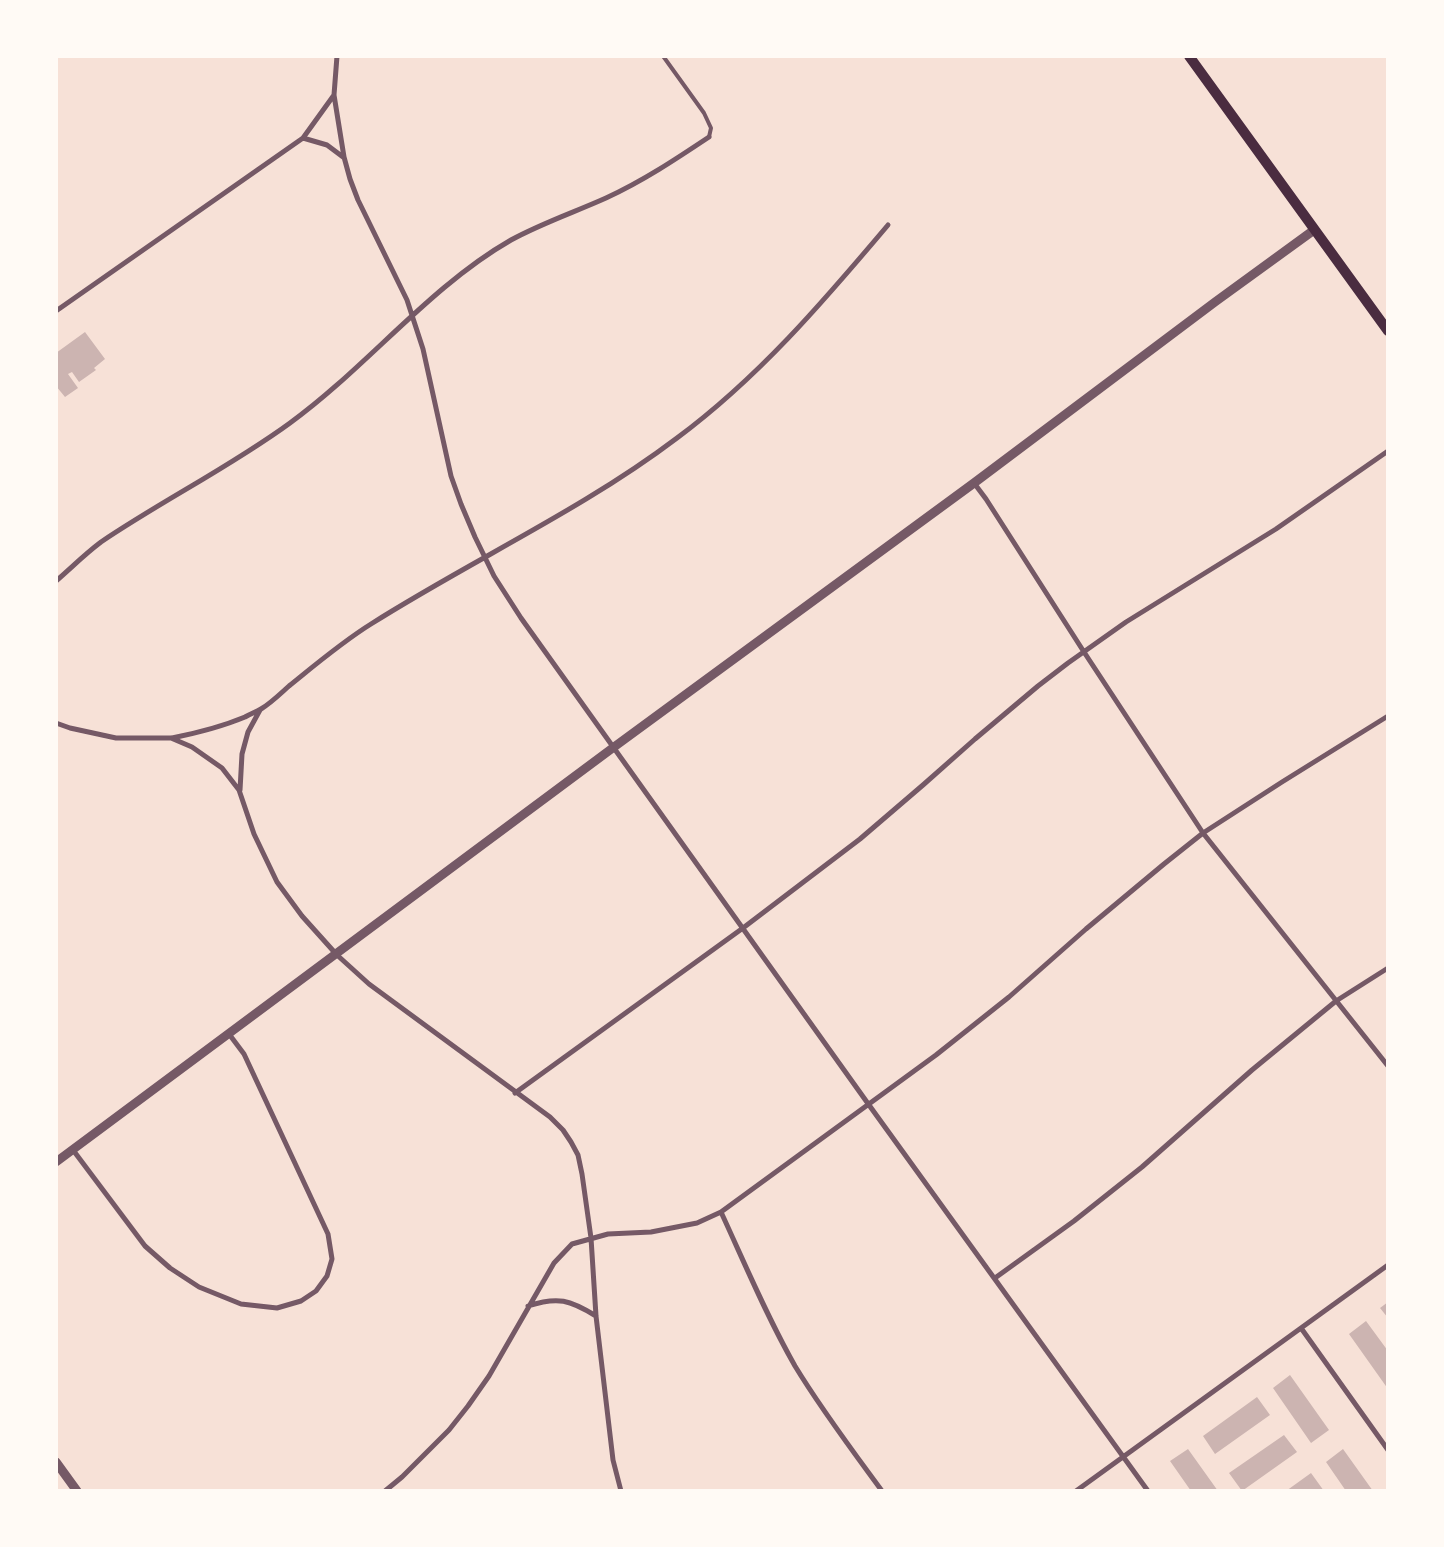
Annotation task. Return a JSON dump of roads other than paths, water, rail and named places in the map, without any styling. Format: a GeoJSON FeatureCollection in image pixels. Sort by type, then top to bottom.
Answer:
{"type":"FeatureCollection","features":[{"type":"Feature","properties":{"kind":"main road"},"geometry":{"type":"LineString","coordinates":[[1189,56],[1388,330]]}},
{"type":"Feature","properties":{"kind":"street"},"geometry":{"type":"LineString","coordinates":[[337,56],[334,95],[344,157],[358,200],[407,300],[423,349],[451,476],[475,537],[494,576],[521,618],[869,1105],[996,1278],[1148,1491]]}},
{"type":"Feature","properties":{"kind":"street"},"geometry":{"type":"LineString","coordinates":[[56,311],[302,138],[334,95]]}},
{"type":"Feature","properties":{"kind":"street"},"geometry":{"type":"LineString","coordinates":[[56,581],[100,543],[228,465],[292,422],[330,391],[412,316],[489,254],[512,239],[633,184],[709,137]]}},
{"type":"Feature","properties":{"kind":"street"},"geometry":{"type":"LineString","coordinates":[[302,138],[327,145],[344,157]]}},
{"type":"Feature","properties":{"kind":"street"},"geometry":{"type":"LineString","coordinates":[[56,723],[116,738],[171,738],[206,731],[260,710],[367,626],[413,597],[560,514],[618,479],[677,439],[724,400],[774,354],[888,226]]}},
{"type":"Feature","properties":{"kind":"street"},"geometry":{"type":"LineString","coordinates":[[56,1162],[1314,230]]}},
{"type":"Feature","properties":{"kind":"street"},"geometry":{"type":"LineString","coordinates":[[515,1093],[743,928],[860,839],[1038,686],[1084,652],[1168,596],[1276,529],[1388,452]]}},
{"type":"Feature","properties":{"kind":"street"},"geometry":{"type":"LineString","coordinates":[[974,483],[1203,833],[1388,1066]]}},
{"type":"Feature","properties":{"kind":"street"},"geometry":{"type":"LineString","coordinates":[[260,710],[248,732],[242,754],[240,790],[254,834],[277,882],[302,916],[336,955],[369,984],[550,1117],[572,1142],[578,1155],[582,1174],[591,1238],[596,1316],[613,1460],[621,1491]]}},
{"type":"Feature","properties":{"kind":"street"},"geometry":{"type":"LineString","coordinates":[[385,1491],[423,1456],[468,1406],[489,1376],[554,1263],[572,1244],[608,1234],[651,1232],[697,1223],[721,1212],[936,1055],[1203,833],[1388,716]]}},
{"type":"Feature","properties":{"kind":"street"},"geometry":{"type":"LineString","coordinates":[[171,738],[192,747],[222,768],[240,790]]}},
{"type":"Feature","properties":{"kind":"street"},"geometry":{"type":"LineString","coordinates":[[996,1278],[1074,1221],[1142,1167],[1252,1070],[1336,1001],[1388,968]]}},
{"type":"Feature","properties":{"kind":"street"},"geometry":{"type":"LineString","coordinates":[[73,1150],[145,1246],[170,1268],[199,1287],[241,1304],[277,1308],[301,1301],[316,1291],[327,1276],[332,1259],[328,1234],[244,1054],[229,1034]]}},
{"type":"Feature","properties":{"kind":"street"},"geometry":{"type":"LineString","coordinates":[[721,1212],[778,1334],[796,1366],[841,1435],[882,1491]]}},
{"type":"Feature","properties":{"kind":"street"},"geometry":{"type":"LineString","coordinates":[[1076,1491],[1388,1265]]}},
{"type":"Feature","properties":{"kind":"street"},"geometry":{"type":"LineString","coordinates":[[528,1306],[545,1300],[564,1301],[579,1306],[596,1316]]}},
{"type":"Feature","properties":{"kind":"street"},"geometry":{"type":"LineString","coordinates":[[1301,1328],[1388,1450]]}},
{"type":"Feature","properties":{"kind":"street"},"geometry":{"type":"LineString","coordinates":[[56,1462],[77,1491]]}},
{"type":"Feature","properties":{"kind":"lane"},"geometry":{"type":"LineString","coordinates":[[663,56],[704,113],[711,128],[709,137]]}}]}
